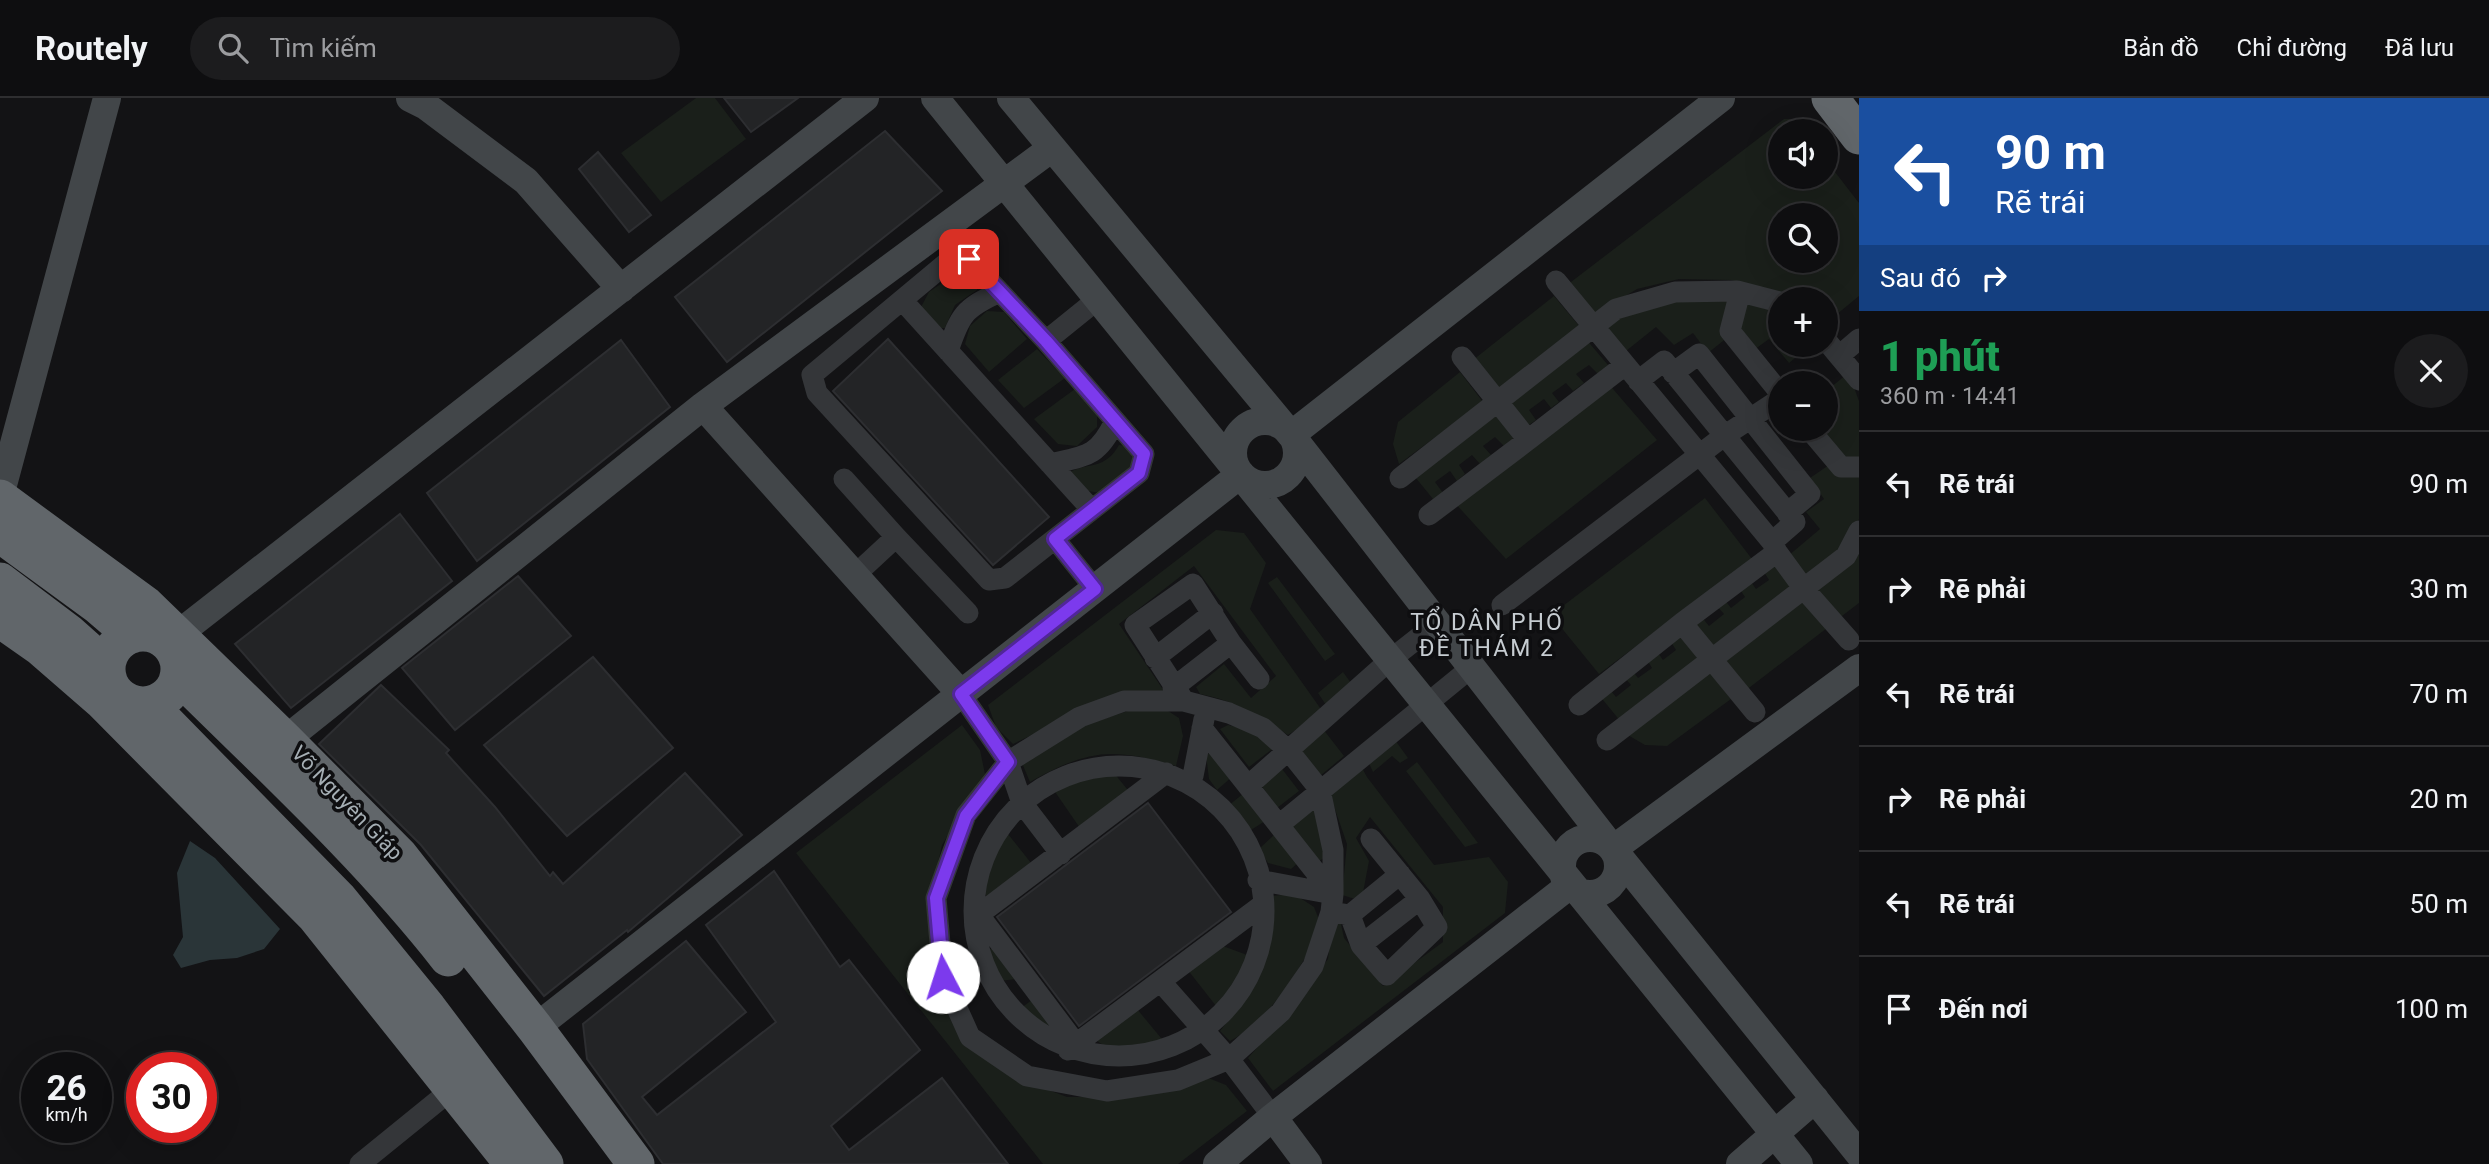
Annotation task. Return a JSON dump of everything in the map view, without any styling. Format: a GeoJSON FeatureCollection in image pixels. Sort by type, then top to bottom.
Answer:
{"type":"FeatureCollection","features":[{"type":"Feature","properties":{"kind":"highway"},"geometry":{"type":"LineString","coordinates":[[1830,98],[1859,136]]}},
{"type":"Feature","properties":{"kind":"highway","name":"Võ Nguyên Giáp"},"geometry":{"type":"LineString","coordinates":[[0,497],[97,574],[146,605],[175,652]]}},
{"type":"Feature","properties":{"kind":"highway","name":"Võ Nguyên Giáp"},"geometry":{"type":"LineString","coordinates":[[0,534],[97,574],[132,635],[155,635],[246,707],[285,740],[399,855],[525,1036],[606,1164]]}},
{"type":"Feature","properties":{"kind":"highway"},"geometry":{"type":"LineString","coordinates":[[0,581],[43,645]]}},
{"type":"Feature","properties":{"kind":"highway"},"geometry":{"type":"LineString","coordinates":[[0,620],[120,693],[183,775],[315,916],[513,1164]]}},
{"type":"Feature","properties":{"kind":"highway"},"geometry":{"type":"LineString","coordinates":[[120,693],[114,646],[132,635]]}},
{"type":"Feature","properties":{"kind":"highway"},"geometry":{"type":"LineString","coordinates":[[120,693],[166,698],[174,688],[175,652]]}},
{"type":"Feature","properties":{"kind":"highway","name":"Võ Nguyên Giáp"},"geometry":{"type":"LineString","coordinates":[[246,707],[385,884],[525,1036],[636,1164]]}},
{"type":"Feature","properties":{"kind":"highway"},"geometry":{"type":"LineString","coordinates":[[183,775],[339,900],[428,1008],[545,1164]]}},
{"type":"Feature","properties":{"kind":"street"},"geometry":{"type":"LineString","coordinates":[[0,497],[107,98]]}},
{"type":"Feature","properties":{"kind":"street"},"geometry":{"type":"LineString","coordinates":[[410,98],[426,106],[526,181],[621,289]]}},
{"type":"Feature","properties":{"kind":"street"},"geometry":{"type":"LineString","coordinates":[[175,652],[621,289],[865,98]]}},
{"type":"Feature","properties":{"kind":"street"},"geometry":{"type":"LineString","coordinates":[[934,98],[1241,474],[1570,886],[1799,1164]]}},
{"type":"Feature","properties":{"kind":"street"},"geometry":{"type":"LineString","coordinates":[[1011,98],[1291,435],[1613,849],[1859,1154]]}},
{"type":"Feature","properties":{"kind":"street"},"geometry":{"type":"LineString","coordinates":[[1291,435],[1721,98]]}},
{"type":"Feature","properties":{"kind":"street"},"geometry":{"type":"LineString","coordinates":[[285,740],[703,405],[1052,148]]}},
{"type":"Feature","properties":{"kind":"street"},"geometry":{"type":"LineString","coordinates":[[969,259],[1000,292],[1144,454],[1139,473],[1005,578],[989,580],[817,393],[812,375],[950,260],[969,259]]}},
{"type":"Feature","properties":{"kind":"street"},"geometry":{"type":"LineString","coordinates":[[1556,281],[1774,547],[1804,589],[1849,640]]}},
{"type":"Feature","properties":{"kind":"street"},"geometry":{"type":"LineString","coordinates":[[948,351],[958,320],[975,303],[1000,292]]}},
{"type":"Feature","properties":{"kind":"street"},"geometry":{"type":"LineString","coordinates":[[1400,478],[1616,309],[1675,292],[1740,292],[1768,299]]}},
{"type":"Feature","properties":{"kind":"street"},"geometry":{"type":"LineString","coordinates":[[1740,292],[1730,331],[1768,378]]}},
{"type":"Feature","properties":{"kind":"street"},"geometry":{"type":"LineString","coordinates":[[1046,341],[1098,299]]}},
{"type":"Feature","properties":{"kind":"street"},"geometry":{"type":"LineString","coordinates":[[902,300],[1092,510]]}},
{"type":"Feature","properties":{"kind":"street"},"geometry":{"type":"LineString","coordinates":[[1859,339],[1839,356],[1859,380]]}},
{"type":"Feature","properties":{"kind":"street"},"geometry":{"type":"LineString","coordinates":[[1673,373],[1699,354],[1810,494],[1787,513]]}},
{"type":"Feature","properties":{"kind":"street"},"geometry":{"type":"LineString","coordinates":[[1462,357],[1528,440]]}},
{"type":"Feature","properties":{"kind":"street"},"geometry":{"type":"LineString","coordinates":[[1429,515],[1528,440],[1631,373],[1664,361],[1795,522],[1774,547],[1579,705]]}},
{"type":"Feature","properties":{"kind":"street"},"geometry":{"type":"LineString","coordinates":[[703,405],[961,694],[1008,762],[1023,803],[1061,854]]}},
{"type":"Feature","properties":{"kind":"street"},"geometry":{"type":"LineString","coordinates":[[1502,606],[1724,436],[1768,407]]}},
{"type":"Feature","properties":{"kind":"street"},"geometry":{"type":"LineString","coordinates":[[1050,464],[1087,456],[1105,441],[1115,421]]}},
{"type":"Feature","properties":{"kind":"street"},"geometry":{"type":"LineString","coordinates":[[1265,421],[1284,427],[1291,435],[1296,444],[1295,465],[1281,481],[1270,484],[1250,481],[1241,474],[1233,455],[1234,445],[1245,428],[1265,421]]}},
{"type":"Feature","properties":{"kind":"street"},"geometry":{"type":"LineString","coordinates":[[1819,441],[1841,467],[1859,467]]}},
{"type":"Feature","properties":{"kind":"street"},"geometry":{"type":"LineString","coordinates":[[525,1036],[1241,474]]}},
{"type":"Feature","properties":{"kind":"street"},"geometry":{"type":"LineString","coordinates":[[844,480],[968,613]]}},
{"type":"Feature","properties":{"kind":"street"},"geometry":{"type":"LineString","coordinates":[[1607,740],[1849,554],[1859,531]]}},
{"type":"Feature","properties":{"kind":"street"},"geometry":{"type":"LineString","coordinates":[[855,575],[896,537]]}},
{"type":"Feature","properties":{"kind":"street"},"geometry":{"type":"LineString","coordinates":[[1055,539],[1095,589]]}},
{"type":"Feature","properties":{"kind":"street"},"geometry":{"type":"LineString","coordinates":[[43,645],[97,574]]}},
{"type":"Feature","properties":{"kind":"street"},"geometry":{"type":"LineString","coordinates":[[1179,695],[1135,625],[1193,584],[1231,643],[1259,679]]}},
{"type":"Feature","properties":{"kind":"street"},"geometry":{"type":"LineString","coordinates":[[1155,659],[1213,613]]}},
{"type":"Feature","properties":{"kind":"street"},"geometry":{"type":"LineString","coordinates":[[1248,786],[1390,660],[1437,623]]}},
{"type":"Feature","properties":{"kind":"street"},"geometry":{"type":"LineString","coordinates":[[1682,623],[1755,712]]}},
{"type":"Feature","properties":{"kind":"street"},"geometry":{"type":"LineString","coordinates":[[1179,695],[1231,643]]}},
{"type":"Feature","properties":{"kind":"street"},"geometry":{"type":"LineString","coordinates":[[1279,825],[1472,667]]}},
{"type":"Feature","properties":{"kind":"street"},"geometry":{"type":"LineString","coordinates":[[1613,849],[1859,668]]}},
{"type":"Feature","properties":{"kind":"street"},"geometry":{"type":"LineString","coordinates":[[1179,695],[1207,707],[1229,713],[1263,728],[1289,751],[1320,790],[1333,850],[1338,907],[1313,966],[1281,1013],[1229,1059],[1178,1080],[1107,1091],[1027,1076],[970,1037],[943,977],[936,898],[966,816],[1008,762],[1080,717],[1124,701],[1179,695]]}},
{"type":"Feature","properties":{"kind":"street"},"geometry":{"type":"LineString","coordinates":[[183,775],[246,707]]}},
{"type":"Feature","properties":{"kind":"street"},"geometry":{"type":"LineString","coordinates":[[1189,779],[1207,707]]}},
{"type":"Feature","properties":{"kind":"street"},"geometry":{"type":"LineString","coordinates":[[1202,728],[1279,825],[1362,945],[1387,975],[1437,927],[1420,899],[1371,839]]}},
{"type":"Feature","properties":{"kind":"street"},"geometry":{"type":"LineString","coordinates":[[1267,882],[1248,981],[1233,1008],[1205,1032],[1170,1047],[1127,1057],[1072,1047],[1033,1025],[1007,1001],[983,958],[978,916],[979,877],[990,845],[1008,816],[1040,787],[1077,767],[1119,761],[1189,779],[1231,820],[1267,882],[1338,907],[1400,874]]}},
{"type":"Feature","properties":{"kind":"street"},"geometry":{"type":"LineString","coordinates":[[978,916],[1166,773]]}},
{"type":"Feature","properties":{"kind":"street"},"geometry":{"type":"LineString","coordinates":[[1598,839],[1613,849],[1618,867],[1612,884],[1596,893],[1587,894],[1570,886],[1565,878],[1563,860],[1572,845],[1580,840],[1598,839]]}},
{"type":"Feature","properties":{"kind":"street"},"geometry":{"type":"LineString","coordinates":[[1217,1164],[1273,1117],[1570,886]]}},
{"type":"Feature","properties":{"kind":"street"},"geometry":{"type":"LineString","coordinates":[[1362,945],[1420,899]]}},
{"type":"Feature","properties":{"kind":"street"},"geometry":{"type":"LineString","coordinates":[[1072,1047],[1261,906]]}},
{"type":"Feature","properties":{"kind":"street"},"geometry":{"type":"LineString","coordinates":[[978,916],[1030,982],[1072,1047]]}},
{"type":"Feature","properties":{"kind":"street"},"geometry":{"type":"LineString","coordinates":[[1007,1001],[1030,982]]}},
{"type":"Feature","properties":{"kind":"street"},"geometry":{"type":"LineString","coordinates":[[1161,982],[1229,1059],[1308,1164]]}},
{"type":"Feature","properties":{"kind":"street"},"geometry":{"type":"LineString","coordinates":[[360,1164],[440,1099],[455,1090]]}},
{"type":"Feature","properties":{"kind":"street"},"geometry":{"type":"LineString","coordinates":[[1740,1164],[1815,1099]]}},
{"type":"Feature","properties":{"kind":"shaded area"},"geometry":{"type":"Polygon","coordinates":[[[696,98],[715,98],[746,139],[661,202],[621,153],[696,98]]]}},
{"type":"Feature","properties":{"kind":"shaded area"},"geometry":{"type":"Polygon","coordinates":[[[1768,131],[1768,189],[1838,189],[1838,176],[1859,203],[1859,296],[1838,313],[1838,287],[1768,287],[1768,292],[1731,280],[1679,279],[1637,289],[1594,315],[1567,285],[1768,131]]]}},
{"type":"Feature","properties":{"kind":"shaded area"},"geometry":{"type":"Polygon","coordinates":[[[961,270],[973,273],[978,281],[977,290],[955,305],[945,328],[935,328],[921,307],[929,292],[961,270]]]}},
{"type":"Feature","properties":{"kind":"shaded area"},"geometry":{"type":"Polygon","coordinates":[[[1673,295],[1768,306],[1768,340],[1743,358],[1728,337],[1708,353],[1693,333],[1674,345],[1656,327],[1626,351],[1600,325],[1673,295]]]}},
{"type":"Feature","properties":{"kind":"shaded area"},"geometry":{"type":"Polygon","coordinates":[[[1554,296],[1580,327],[1498,390],[1473,360],[1554,296]]]}},
{"type":"Feature","properties":{"kind":"shaded area"},"geometry":{"type":"Polygon","coordinates":[[[987,311],[1004,312],[1027,339],[989,372],[965,344],[970,326],[987,311]]]}},
{"type":"Feature","properties":{"kind":"shaded area"},"geometry":{"type":"Polygon","coordinates":[[[1585,338],[1608,365],[1598,374],[1589,365],[1576,374],[1584,383],[1573,391],[1566,383],[1552,393],[1559,402],[1551,408],[1544,399],[1529,410],[1536,420],[1526,427],[1505,399],[1585,338]]]}},
{"type":"Feature","properties":{"kind":"shaded area"},"geometry":{"type":"Polygon","coordinates":[[[1037,349],[1065,378],[1024,408],[998,380],[1037,349]]]}},
{"type":"Feature","properties":{"kind":"shaded area"},"geometry":{"type":"Polygon","coordinates":[[[1784,357],[1796,357],[1789,363],[1784,357]]]}},
{"type":"Feature","properties":{"kind":"shaded area"},"geometry":{"type":"Polygon","coordinates":[[[1460,372],[1483,402],[1399,464],[1393,444],[1398,422],[1460,372]]]}},
{"type":"Feature","properties":{"kind":"shaded area"},"geometry":{"type":"Polygon","coordinates":[[[1847,374],[1859,401],[1859,519],[1844,553],[1810,582],[1788,556],[1820,529],[1806,512],[1824,499],[1810,478],[1829,465],[1823,441],[1838,441],[1838,381],[1847,374]]]}},
{"type":"Feature","properties":{"kind":"shaded area"},"geometry":{"type":"Polygon","coordinates":[[[1607,382],[1657,440],[1506,559],[1454,502],[1607,382]]]}},
{"type":"Feature","properties":{"kind":"shaded area"},"geometry":{"type":"Polygon","coordinates":[[[1075,389],[1097,414],[1097,427],[1077,446],[1058,444],[1034,419],[1075,389]]]}},
{"type":"Feature","properties":{"kind":"shaded area"},"geometry":{"type":"Polygon","coordinates":[[[1491,410],[1515,437],[1504,446],[1495,437],[1483,446],[1491,455],[1480,464],[1472,455],[1459,465],[1465,474],[1457,481],[1450,471],[1435,482],[1443,493],[1433,499],[1411,472],[1491,410]]]}},
{"type":"Feature","properties":{"kind":"shaded area"},"geometry":{"type":"Polygon","coordinates":[[[1119,445],[1128,446],[1133,459],[1129,470],[1100,493],[1088,491],[1070,472],[1102,462],[1114,453],[1119,445]]]}},
{"type":"Feature","properties":{"kind":"shaded area"},"geometry":{"type":"Polygon","coordinates":[[[1705,498],[1752,559],[1599,674],[1551,615],[1705,498]]]}},
{"type":"Feature","properties":{"kind":"shaded area"},"geometry":{"type":"Polygon","coordinates":[[[1216,530],[1244,533],[1266,563],[1250,609],[1323,712],[1288,735],[1246,710],[1224,700],[1200,694],[1196,687],[1224,664],[1251,698],[1276,676],[1194,566],[1119,624],[1164,691],[1110,698],[1013,744],[996,727],[988,705],[1216,530]]]}},
{"type":"Feature","properties":{"kind":"shaded area"},"geometry":{"type":"Polygon","coordinates":[[[1859,535],[1859,603],[1838,619],[1814,589],[1859,535]]]}},
{"type":"Feature","properties":{"kind":"shaded area"},"geometry":{"type":"Polygon","coordinates":[[[1772,561],[1793,590],[1713,651],[1692,624],[1701,616],[1709,626],[1724,614],[1716,605],[1724,599],[1731,608],[1745,597],[1739,588],[1749,579],[1756,589],[1769,580],[1762,569],[1772,561]]]}},
{"type":"Feature","properties":{"kind":"shaded area"},"geometry":{"type":"Polygon","coordinates":[[[1277,577],[1335,654],[1325,661],[1268,583],[1277,577]]]}},
{"type":"Feature","properties":{"kind":"shaded area"},"geometry":{"type":"Polygon","coordinates":[[[1801,597],[1827,628],[1745,691],[1720,661],[1801,597]]]}},
{"type":"Feature","properties":{"kind":"shaded area"},"geometry":{"type":"Polygon","coordinates":[[[1680,631],[1701,661],[1621,722],[1599,695],[1608,687],[1616,697],[1631,685],[1623,676],[1632,670],[1638,678],[1652,668],[1646,658],[1656,650],[1663,660],[1676,650],[1669,639],[1680,631]]]}},
{"type":"Feature","properties":{"kind":"shaded area"},"geometry":{"type":"Polygon","coordinates":[[[1708,669],[1731,699],[1667,746],[1645,745],[1626,734],[1708,669]]]}},
{"type":"Feature","properties":{"kind":"shaded area"},"geometry":{"type":"Polygon","coordinates":[[[1343,672],[1351,683],[1326,705],[1318,693],[1343,672]]]}},
{"type":"Feature","properties":{"kind":"shaded area"},"geometry":{"type":"Polygon","coordinates":[[[1165,709],[1179,718],[1183,736],[1176,766],[1134,756],[1101,754],[1069,763],[1030,782],[1022,763],[1087,724],[1128,711],[1165,709]]]}},
{"type":"Feature","properties":{"kind":"shaded area"},"geometry":{"type":"Polygon","coordinates":[[[962,725],[980,750],[985,774],[942,845],[927,912],[949,1015],[1017,1078],[1067,1097],[1103,1097],[1206,1077],[1226,1085],[1247,1111],[1178,1164],[1043,1164],[796,853],[962,725]]]}},
{"type":"Feature","properties":{"kind":"shaded area"},"geometry":{"type":"Polygon","coordinates":[[[1228,725],[1255,731],[1275,747],[1249,767],[1220,729],[1228,725]]]}},
{"type":"Feature","properties":{"kind":"shaded area"},"geometry":{"type":"Polygon","coordinates":[[[1323,729],[1344,756],[1320,776],[1299,750],[1323,729]]]}},
{"type":"Feature","properties":{"kind":"shaded area"},"geometry":{"type":"Polygon","coordinates":[[[1395,740],[1408,758],[1400,763],[1392,756],[1373,772],[1367,759],[1395,740]]]}},
{"type":"Feature","properties":{"kind":"shaded area"},"geometry":{"type":"Polygon","coordinates":[[[1214,750],[1233,776],[1217,790],[1209,779],[1206,755],[1214,750]]]}},
{"type":"Feature","properties":{"kind":"shaded area"},"geometry":{"type":"Polygon","coordinates":[[[1417,762],[1478,843],[1465,847],[1406,771],[1417,762]]]}},
{"type":"Feature","properties":{"kind":"shaded area"},"geometry":{"type":"Polygon","coordinates":[[[1279,765],[1299,791],[1277,808],[1259,782],[1279,765]]]}},
{"type":"Feature","properties":{"kind":"shaded area"},"geometry":{"type":"Polygon","coordinates":[[[1361,766],[1434,865],[1489,857],[1508,882],[1505,913],[1273,1091],[1248,1058],[1280,1022],[1328,959],[1332,923],[1341,924],[1344,938],[1383,986],[1443,942],[1443,907],[1370,817],[1356,838],[1369,861],[1362,898],[1342,895],[1347,844],[1329,792],[1361,766]]]}},
{"type":"Feature","properties":{"kind":"shaded area"},"geometry":{"type":"Polygon","coordinates":[[[1110,768],[1131,794],[1082,831],[1051,786],[1081,772],[1110,768]]]}},
{"type":"Feature","properties":{"kind":"shaded area"},"geometry":{"type":"Polygon","coordinates":[[[1244,793],[1265,821],[1248,832],[1228,806],[1244,793]]]}},
{"type":"Feature","properties":{"kind":"shaded area"},"geometry":{"type":"Polygon","coordinates":[[[1317,806],[1328,855],[1318,862],[1290,827],[1317,806]]]}},
{"type":"Feature","properties":{"kind":"shaded area"},"geometry":{"type":"Polygon","coordinates":[[[1004,829],[1035,868],[989,900],[982,889],[990,855],[1004,829]]]}},
{"type":"Feature","properties":{"kind":"shaded area"},"geometry":{"type":"Polygon","coordinates":[[[1274,835],[1298,863],[1291,869],[1268,863],[1259,849],[1274,835]]]}},
{"type":"Feature","properties":{"kind":"shaded area"},"geometry":{"type":"Polygon","coordinates":[[[190,841],[215,858],[280,929],[264,949],[237,958],[210,960],[181,968],[173,955],[183,937],[177,873],[190,841]]]}},
{"type":"Feature","properties":{"kind":"shaded area"},"geometry":{"type":"Polygon","coordinates":[[[1294,894],[1314,907],[1322,927],[1305,959],[1272,1006],[1245,1032],[1230,1041],[1220,1031],[1254,984],[1267,955],[1271,919],[1270,896],[1294,894]]]}},
{"type":"Feature","properties":{"kind":"shaded area"},"geometry":{"type":"Polygon","coordinates":[[[1220,945],[1250,956],[1239,989],[1220,1011],[1187,969],[1220,945]]]}},
{"type":"Feature","properties":{"kind":"shaded area"},"geometry":{"type":"Polygon","coordinates":[[[992,948],[1016,979],[1000,981],[986,951],[992,948]]]}},
{"type":"Feature","properties":{"kind":"shaded area"},"geometry":{"type":"Polygon","coordinates":[[[1032,1000],[1055,1031],[1043,1029],[1021,1008],[1032,1000]]]}},
{"type":"Feature","properties":{"kind":"shaded area"},"geometry":{"type":"Polygon","coordinates":[[[1137,1009],[1166,1044],[1121,1050],[1096,1040],[1137,1009]]]}},
{"type":"Feature","properties":{"kind":"building"},"geometry":{"type":"Polygon","coordinates":[[[724,98],[798,98],[751,132],[724,98]]]}},
{"type":"Feature","properties":{"kind":"building"},"geometry":{"type":"Polygon","coordinates":[[[885,131],[942,191],[727,362],[675,297],[885,131]]]}},
{"type":"Feature","properties":{"kind":"building"},"geometry":{"type":"Polygon","coordinates":[[[598,152],[651,215],[629,232],[579,169],[598,152]]]}},
{"type":"Feature","properties":{"kind":"building"},"geometry":{"type":"Polygon","coordinates":[[[888,339],[1049,517],[993,565],[833,391],[888,339]]]}},
{"type":"Feature","properties":{"kind":"building"},"geometry":{"type":"Polygon","coordinates":[[[621,340],[670,407],[477,561],[427,493],[621,340]]]}},
{"type":"Feature","properties":{"kind":"building"},"geometry":{"type":"Polygon","coordinates":[[[400,514],[452,581],[291,708],[235,644],[400,514]]]}},
{"type":"Feature","properties":{"kind":"building"},"geometry":{"type":"Polygon","coordinates":[[[518,576],[571,636],[455,730],[402,668],[518,576]]]}},
{"type":"Feature","properties":{"kind":"building"},"geometry":{"type":"Polygon","coordinates":[[[593,657],[673,748],[567,836],[484,745],[593,657]]]}},
{"type":"Feature","properties":{"kind":"building"},"geometry":{"type":"Polygon","coordinates":[[[381,685],[449,750],[446,753],[495,807],[550,876],[553,872],[563,884],[685,773],[742,835],[628,932],[627,930],[544,996],[421,845],[319,744],[381,685]]]}},
{"type":"Feature","properties":{"kind":"building"},"geometry":{"type":"Polygon","coordinates":[[[1148,803],[1231,912],[1079,1026],[997,917],[1148,803]]]}},
{"type":"Feature","properties":{"kind":"building"},"geometry":{"type":"Polygon","coordinates":[[[774,871],[840,967],[849,960],[920,1050],[831,1126],[849,1150],[942,1078],[1008,1164],[663,1164],[587,1059],[583,1024],[686,941],[746,1012],[642,1097],[657,1115],[776,1022],[706,925],[774,871]]]}},
{"type":"Feature","properties":{"kind":"district","name":"TỔ DÂN PHỐ ĐỀ THÁM 2"},"geometry":{"type":"Point","coordinates":[1487,635]}},
{"type":"Feature","properties":{"kind":"route"},"geometry":{"type":"LineString","coordinates":[[943,977],[936,898],[966,816],[1008,762],[961,694],[1095,589],[1055,539],[1139,473],[1144,454],[1046,341],[969,259]]}}]}
